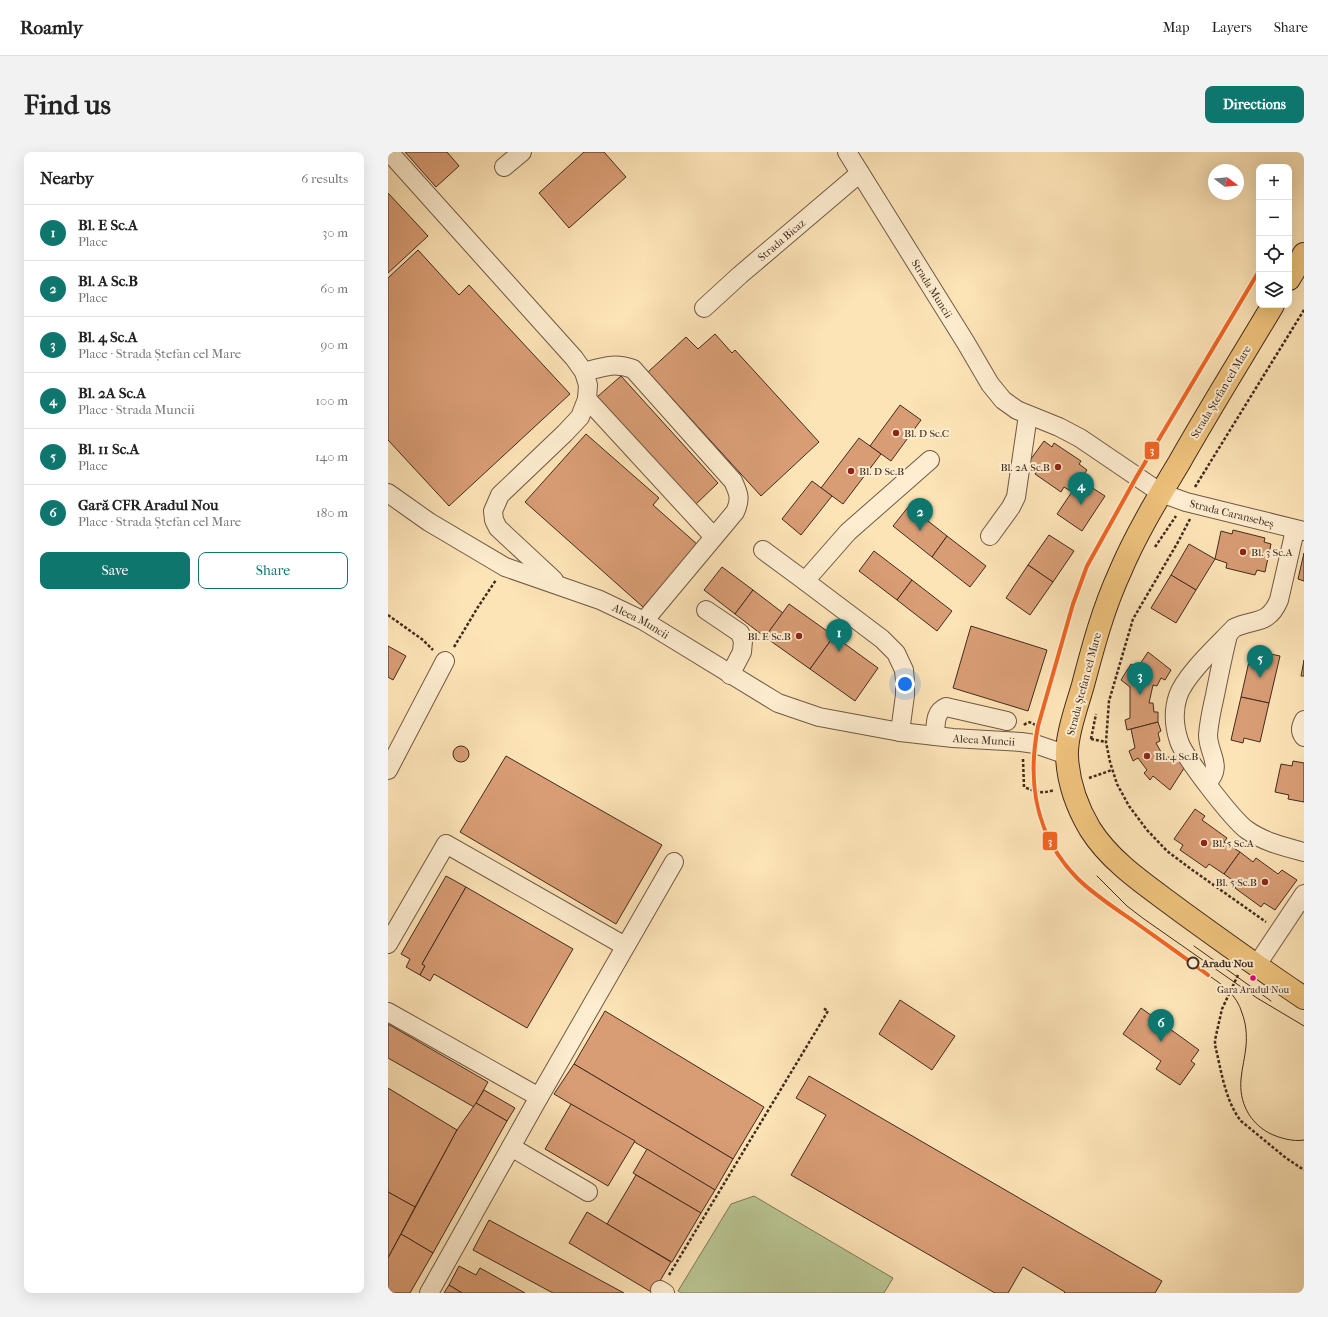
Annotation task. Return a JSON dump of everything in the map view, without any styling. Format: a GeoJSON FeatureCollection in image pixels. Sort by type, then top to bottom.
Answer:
{"type":"FeatureCollection","features":[{"type":"Feature","properties":{"kind":"main road"},"geometry":{"type":"LineString","coordinates":[[1292,274],[1304,254]]}},
{"type":"Feature","properties":{"kind":"main road","name":"Strada Ștefan cel Mare"},"geometry":{"type":"LineString","coordinates":[[1271,308],[1161,493],[1129,551],[1095,637],[1070,734],[1067,755],[1070,784],[1083,816],[1102,844],[1122,866],[1252,963],[1304,998]]}},
{"type":"Feature","properties":{"kind":"street"},"geometry":{"type":"LineString","coordinates":[[389,152],[574,358],[584,372],[588,385],[587,399],[580,417],[566,433],[500,495],[493,511],[494,520],[498,528],[560,586]]}},
{"type":"Feature","properties":{"kind":"street"},"geometry":{"type":"LineString","coordinates":[[504,167],[522,152]]}},
{"type":"Feature","properties":{"kind":"street","name":"Strada Muncii"},"geometry":{"type":"LineString","coordinates":[[847,152],[990,384],[1003,400],[1016,410],[1059,427],[1080,438],[1161,493]]}},
{"type":"Feature","properties":{"kind":"street","name":"Strada Bicaz"},"geometry":{"type":"LineString","coordinates":[[704,308],[740,275],[860,173]]}},
{"type":"Feature","properties":{"kind":"street"},"geometry":{"type":"LineString","coordinates":[[584,372],[610,366],[623,365],[633,369],[733,480],[739,492],[739,503],[734,512],[644,620]]}},
{"type":"Feature","properties":{"kind":"street"},"geometry":{"type":"LineString","coordinates":[[587,399],[714,536]]}},
{"type":"Feature","properties":{"kind":"street"},"geometry":{"type":"LineString","coordinates":[[990,536],[1012,507],[1016,497],[1028,415]]}},
{"type":"Feature","properties":{"kind":"street"},"geometry":{"type":"LineString","coordinates":[[805,581],[848,532],[930,460]]}},
{"type":"Feature","properties":{"kind":"street","name":"Aleea Muncii"},"geometry":{"type":"LineString","coordinates":[[388,493],[429,522],[506,567],[600,600],[644,620],[730,675],[778,703],[819,717],[900,732],[968,739],[1022,742],[1040,745],[1067,755]]}},
{"type":"Feature","properties":{"kind":"street","name":"Strada Caransebeș"},"geometry":{"type":"LineString","coordinates":[[1161,493],[1186,502],[1299,530]]}},
{"type":"Feature","properties":{"kind":"street"},"geometry":{"type":"LineString","coordinates":[[1299,530],[1276,607],[1266,618],[1234,628],[1186,681],[1178,695],[1175,708],[1175,726],[1180,743],[1207,783],[1234,817],[1247,830],[1260,838],[1304,852]]}},
{"type":"Feature","properties":{"kind":"street"},"geometry":{"type":"LineString","coordinates":[[763,550],[882,639],[896,653],[904,670],[906,681],[900,732]]}},
{"type":"Feature","properties":{"kind":"street"},"geometry":{"type":"LineString","coordinates":[[706,610],[740,633],[743,641],[742,652],[730,675]]}},
{"type":"Feature","properties":{"kind":"street"},"geometry":{"type":"LineString","coordinates":[[1207,783],[1212,778],[1215,770],[1215,762],[1208,736],[1228,634]]}},
{"type":"Feature","properties":{"kind":"street"},"geometry":{"type":"LineString","coordinates":[[388,770],[445,661]]}},
{"type":"Feature","properties":{"kind":"street"},"geometry":{"type":"LineString","coordinates":[[935,736],[938,714],[941,709],[946,707],[1007,721]]}},
{"type":"Feature","properties":{"kind":"street"},"geometry":{"type":"LineString","coordinates":[[1304,720],[1301,726],[1301,734],[1304,737]]}},
{"type":"Feature","properties":{"kind":"street"},"geometry":{"type":"LineString","coordinates":[[388,944],[446,844],[626,946]]}},
{"type":"Feature","properties":{"kind":"street"},"geometry":{"type":"LineString","coordinates":[[429,1293],[511,1146],[674,862]]}},
{"type":"Feature","properties":{"kind":"street"},"geometry":{"type":"LineString","coordinates":[[1252,963],[1304,894]]}},
{"type":"Feature","properties":{"kind":"street"},"geometry":{"type":"LineString","coordinates":[[388,1012],[539,1097]]}},
{"type":"Feature","properties":{"kind":"street"},"geometry":{"type":"LineString","coordinates":[[511,1146],[588,1192]]}},
{"type":"Feature","properties":{"kind":"path"},"geometry":{"type":"LineString","coordinates":[[388,615],[422,640],[445,661],[478,607],[506,567]]}},
{"type":"Feature","properties":{"kind":"path"},"geometry":{"type":"LineString","coordinates":[[1252,963],[1230,991],[1222,1008],[1215,1045],[1234,1113],[1241,1121],[1275,1149],[1304,1170]]}},
{"type":"Feature","properties":{"kind":"path"},"geometry":{"type":"LineString","coordinates":[[663,1292],[828,1010],[823,1008]]}},
{"type":"Feature","properties":{"kind":"green space"},"geometry":{"type":"Polygon","coordinates":[[[754,1196],[893,1278],[884,1293],[681,1293],[678,1291],[731,1204],[754,1196]]]}},
{"type":"Feature","properties":{"kind":"building"},"geometry":{"type":"Polygon","coordinates":[[[405,152],[447,152],[459,166],[436,187],[405,152]]]}},
{"type":"Feature","properties":{"kind":"building"},"geometry":{"type":"Polygon","coordinates":[[[584,152],[604,152],[626,177],[569,228],[539,193],[584,152]]]}},
{"type":"Feature","properties":{"kind":"building"},"geometry":{"type":"Polygon","coordinates":[[[388,193],[428,236],[388,273],[388,193]]]}},
{"type":"Feature","properties":{"kind":"building"},"geometry":{"type":"Polygon","coordinates":[[[418,250],[459,295],[469,285],[570,394],[449,506],[388,440],[388,278],[418,250]]]}},
{"type":"Feature","properties":{"kind":"building"},"geometry":{"type":"Polygon","coordinates":[[[715,334],[732,353],[735,350],[819,442],[761,496],[648,372],[686,337],[698,349],[715,334]]]}},
{"type":"Feature","properties":{"kind":"building"},"geometry":{"type":"Polygon","coordinates":[[[621,376],[718,483],[695,505],[597,397],[621,376]]]}},
{"type":"Feature","properties":{"kind":"building","name":"Bl. D Sc.C"},"geometry":{"type":"Polygon","coordinates":[[[900,405],[921,420],[891,461],[870,446],[900,405]]]}},
{"type":"Feature","properties":{"kind":"building"},"geometry":{"type":"Polygon","coordinates":[[[586,434],[659,498],[653,505],[698,545],[643,607],[525,502],[586,434]]]}},
{"type":"Feature","properties":{"kind":"building","name":"Bl. D Sc.B"},"geometry":{"type":"Polygon","coordinates":[[[859,438],[881,454],[843,504],[821,488],[859,438]]]}},
{"type":"Feature","properties":{"kind":"building","name":"Bl. 2A Sc.B"},"geometry":{"type":"Polygon","coordinates":[[[1044,441],[1052,447],[1054,443],[1081,461],[1079,464],[1087,470],[1072,492],[1064,487],[1061,492],[1035,474],[1038,470],[1028,463],[1044,441]]]}},
{"type":"Feature","properties":{"kind":"building"},"geometry":{"type":"Polygon","coordinates":[[[1080,480],[1105,496],[1082,531],[1057,514],[1080,480]]]}},
{"type":"Feature","properties":{"kind":"building"},"geometry":{"type":"Polygon","coordinates":[[[812,481],[832,496],[801,535],[782,519],[812,481]]]}},
{"type":"Feature","properties":{"kind":"building"},"geometry":{"type":"Polygon","coordinates":[[[909,506],[947,536],[932,557],[893,526],[909,506]]]}},
{"type":"Feature","properties":{"kind":"building","name":"Bl. 3 Sc.A"},"geometry":{"type":"Polygon","coordinates":[[[1233,530],[1265,538],[1264,542],[1271,544],[1265,572],[1257,570],[1255,575],[1226,568],[1227,563],[1215,559],[1221,531],[1232,534],[1233,530]]]}},
{"type":"Feature","properties":{"kind":"building"},"geometry":{"type":"Polygon","coordinates":[[[1049,535],[1074,551],[1053,582],[1028,565],[1049,535]]]}},
{"type":"Feature","properties":{"kind":"building"},"geometry":{"type":"Polygon","coordinates":[[[947,536],[986,566],[970,587],[932,557],[947,536]]]}},
{"type":"Feature","properties":{"kind":"building"},"geometry":{"type":"Polygon","coordinates":[[[1189,544],[1215,559],[1196,590],[1171,575],[1189,544]]]}},
{"type":"Feature","properties":{"kind":"building"},"geometry":{"type":"Polygon","coordinates":[[[874,551],[912,580],[897,600],[859,571],[874,551]]]}},
{"type":"Feature","properties":{"kind":"building"},"geometry":{"type":"Polygon","coordinates":[[[1304,553],[1304,581],[1298,579],[1304,553]]]}},
{"type":"Feature","properties":{"kind":"building"},"geometry":{"type":"Polygon","coordinates":[[[1028,565],[1053,582],[1030,615],[1006,598],[1028,565]]]}},
{"type":"Feature","properties":{"kind":"building"},"geometry":{"type":"Polygon","coordinates":[[[722,567],[753,590],[735,614],[704,590],[722,567]]]}},
{"type":"Feature","properties":{"kind":"building"},"geometry":{"type":"Polygon","coordinates":[[[1171,575],[1196,590],[1176,623],[1151,608],[1171,575]]]}},
{"type":"Feature","properties":{"kind":"building"},"geometry":{"type":"Polygon","coordinates":[[[912,580],[952,611],[937,631],[897,600],[912,580]]]}},
{"type":"Feature","properties":{"kind":"building"},"geometry":{"type":"Polygon","coordinates":[[[753,590],[783,613],[765,637],[735,614],[753,590]]]}},
{"type":"Feature","properties":{"kind":"building","name":"Bl. E Sc.B"},"geometry":{"type":"Polygon","coordinates":[[[789,604],[834,636],[810,669],[765,637],[789,604]]]}},
{"type":"Feature","properties":{"kind":"building"},"geometry":{"type":"Polygon","coordinates":[[[971,626],[1047,650],[1028,711],[953,688],[971,626]]]}},
{"type":"Feature","properties":{"kind":"building"},"geometry":{"type":"Polygon","coordinates":[[[834,636],[878,668],[855,701],[810,669],[834,636]]]}},
{"type":"Feature","properties":{"kind":"building"},"geometry":{"type":"Polygon","coordinates":[[[388,646],[406,656],[393,680],[388,677],[388,646]]]}},
{"type":"Feature","properties":{"kind":"building"},"geometry":{"type":"Polygon","coordinates":[[[1148,652],[1171,670],[1165,680],[1161,678],[1157,686],[1153,685],[1149,703],[1153,703],[1154,712],[1158,712],[1158,722],[1127,730],[1125,720],[1130,718],[1130,687],[1121,680],[1131,664],[1138,667],[1148,652]]]}},
{"type":"Feature","properties":{"kind":"building"},"geometry":{"type":"Polygon","coordinates":[[[1261,652],[1280,656],[1269,703],[1241,697],[1250,657],[1260,660],[1261,652]]]}},
{"type":"Feature","properties":{"kind":"building"},"geometry":{"type":"Polygon","coordinates":[[[1304,660],[1304,676],[1301,676],[1304,660]]]}},
{"type":"Feature","properties":{"kind":"building"},"geometry":{"type":"Polygon","coordinates":[[[1241,697],[1269,703],[1260,742],[1244,738],[1243,743],[1231,740],[1241,697]]]}},
{"type":"Feature","properties":{"kind":"building","name":"Bl. 4 Sc.B"},"geometry":{"type":"Polygon","coordinates":[[[1158,722],[1161,731],[1158,733],[1160,741],[1156,743],[1165,759],[1168,757],[1176,759],[1177,756],[1188,762],[1170,790],[1153,776],[1150,780],[1144,773],[1147,770],[1138,758],[1133,761],[1129,751],[1135,748],[1131,729],[1158,722]]]}},
{"type":"Feature","properties":{"kind":"building"},"geometry":{"type":"Polygon","coordinates":[[[461,746],[467,748],[469,754],[467,760],[461,762],[455,760],[453,754],[455,748],[461,746]]]}},
{"type":"Feature","properties":{"kind":"building"},"geometry":{"type":"Polygon","coordinates":[[[506,756],[662,845],[616,924],[460,832],[506,756]]]}},
{"type":"Feature","properties":{"kind":"building"},"geometry":{"type":"Polygon","coordinates":[[[1293,761],[1304,763],[1304,802],[1288,799],[1289,795],[1275,792],[1281,764],[1292,766],[1293,761]]]}},
{"type":"Feature","properties":{"kind":"building","name":"Bl. 5 Sc.A"},"geometry":{"type":"Polygon","coordinates":[[[1195,809],[1205,816],[1202,820],[1227,838],[1224,842],[1240,852],[1224,874],[1209,864],[1206,868],[1180,850],[1183,845],[1174,839],[1195,809]]]}},
{"type":"Feature","properties":{"kind":"building","name":"Bl. 5 Sc.B"},"geometry":{"type":"Polygon","coordinates":[[[1240,852],[1253,862],[1256,858],[1278,874],[1282,870],[1297,880],[1275,910],[1264,903],[1261,907],[1235,888],[1238,884],[1224,874],[1240,852]]]}},
{"type":"Feature","properties":{"kind":"building"},"geometry":{"type":"Polygon","coordinates":[[[446,876],[466,887],[422,964],[425,966],[420,975],[406,967],[410,959],[401,954],[446,876]]]}},
{"type":"Feature","properties":{"kind":"building"},"geometry":{"type":"Polygon","coordinates":[[[466,887],[573,949],[527,1028],[434,974],[430,981],[420,975],[425,966],[422,964],[466,887]]]}},
{"type":"Feature","properties":{"kind":"building"},"geometry":{"type":"Polygon","coordinates":[[[900,1000],[955,1036],[932,1070],[879,1034],[900,1000]]]}},
{"type":"Feature","properties":{"kind":"building"},"geometry":{"type":"Polygon","coordinates":[[[1141,1008],[1199,1050],[1191,1061],[1195,1064],[1180,1085],[1156,1069],[1161,1061],[1123,1034],[1141,1008]]]}},
{"type":"Feature","properties":{"kind":"building"},"geometry":{"type":"Polygon","coordinates":[[[605,1011],[764,1107],[733,1159],[574,1064],[605,1011]]]}},
{"type":"Feature","properties":{"kind":"building"},"geometry":{"type":"Polygon","coordinates":[[[388,1024],[488,1082],[474,1107],[388,1058],[388,1024]]]}},
{"type":"Feature","properties":{"kind":"building"},"geometry":{"type":"Polygon","coordinates":[[[574,1064],[733,1159],[715,1190],[554,1094],[574,1064]]]}},
{"type":"Feature","properties":{"kind":"building"},"geometry":{"type":"Polygon","coordinates":[[[809,1076],[1162,1281],[1155,1293],[1064,1293],[1065,1292],[1023,1267],[1008,1293],[995,1293],[791,1175],[826,1115],[796,1098],[809,1076]]]}},
{"type":"Feature","properties":{"kind":"building"},"geometry":{"type":"Polygon","coordinates":[[[388,1088],[457,1130],[415,1207],[388,1192],[388,1088]]]}},
{"type":"Feature","properties":{"kind":"building"},"geometry":{"type":"Polygon","coordinates":[[[484,1090],[515,1108],[507,1121],[476,1103],[484,1090]]]}},
{"type":"Feature","properties":{"kind":"building"},"geometry":{"type":"Polygon","coordinates":[[[476,1103],[507,1121],[433,1253],[401,1234],[457,1130],[476,1103]]]}},
{"type":"Feature","properties":{"kind":"building"},"geometry":{"type":"Polygon","coordinates":[[[571,1104],[635,1141],[608,1186],[545,1149],[571,1104]]]}},
{"type":"Feature","properties":{"kind":"building"},"geometry":{"type":"Polygon","coordinates":[[[647,1149],[715,1190],[701,1213],[633,1173],[647,1149]]]}},
{"type":"Feature","properties":{"kind":"building"},"geometry":{"type":"Polygon","coordinates":[[[636,1175],[701,1213],[672,1262],[607,1224],[636,1175]]]}},
{"type":"Feature","properties":{"kind":"building"},"geometry":{"type":"Polygon","coordinates":[[[388,1192],[415,1207],[388,1258],[388,1192]]]}},
{"type":"Feature","properties":{"kind":"building"},"geometry":{"type":"Polygon","coordinates":[[[587,1212],[671,1262],[653,1293],[569,1243],[587,1212]]]}},
{"type":"Feature","properties":{"kind":"building"},"geometry":{"type":"Polygon","coordinates":[[[489,1220],[624,1293],[553,1293],[473,1250],[489,1220]]]}},
{"type":"Feature","properties":{"kind":"building"},"geometry":{"type":"Polygon","coordinates":[[[401,1234],[433,1253],[410,1293],[388,1293],[388,1258],[401,1234]]]}},
{"type":"Feature","properties":{"kind":"building"},"geometry":{"type":"Polygon","coordinates":[[[459,1266],[476,1275],[480,1268],[525,1293],[462,1293],[449,1285],[459,1266]]]}},
{"type":"Feature","properties":{"kind":"building"},"geometry":{"type":"Polygon","coordinates":[[[449,1285],[462,1293],[444,1293],[449,1285]]]}},
{"type":"Feature","properties":{"kind":"tram line","name":"3"},"geometry":{"type":"LineString","coordinates":[[1208,975],[1096,895],[1077,878],[1063,861],[1043,826],[1038,807],[1034,788],[1035,747],[1038,726],[1073,604],[1087,566],[1137,476],[1258,272]]}},
{"type":"Feature","properties":{"kind":"tram line"},"geometry":{"type":"LineString","coordinates":[[1097,876],[1127,906],[1144,919],[1257,998],[1304,1026]]}},
{"type":"Feature","properties":{"kind":"tram line"},"geometry":{"type":"LineString","coordinates":[[1194,946],[1271,1001]]}},
{"type":"Feature","properties":{"kind":"tram line"},"geometry":{"type":"LineString","coordinates":[[1208,975],[1224,987],[1233,996],[1240,1007],[1246,1029],[1246,1050],[1241,1075],[1241,1087],[1244,1103],[1251,1117],[1269,1133],[1286,1139],[1304,1140]]}},
{"type":"Feature","properties":{"kind":"place","name":"Bl. D Sc.C"},"geometry":{"type":"Point","coordinates":[896,433]}},
{"type":"Feature","properties":{"kind":"place","name":"Bl. 2A Sc.B"},"geometry":{"type":"Point","coordinates":[1058,467]}},
{"type":"Feature","properties":{"kind":"place","name":"Bl. D Sc.B"},"geometry":{"type":"Point","coordinates":[851,471]}},
{"type":"Feature","properties":{"kind":"place","name":"Bl. 2A Sc.A"},"geometry":{"type":"Point","coordinates":[1081,505]}},
{"type":"Feature","properties":{"kind":"place","name":"Bl. A Sc.B"},"geometry":{"type":"Point","coordinates":[920,531]}},
{"type":"Feature","properties":{"kind":"place","name":"Bl. 3 Sc.A"},"geometry":{"type":"Point","coordinates":[1243,552]}},
{"type":"Feature","properties":{"kind":"place","name":"Bl. E Sc.B"},"geometry":{"type":"Point","coordinates":[799,636]}},
{"type":"Feature","properties":{"kind":"place","name":"Bl. E Sc.A"},"geometry":{"type":"Point","coordinates":[839,652]}},
{"type":"Feature","properties":{"kind":"place","name":"Bl. 11 Sc.A"},"geometry":{"type":"Point","coordinates":[1260,678]}},
{"type":"Feature","properties":{"kind":"place","name":"Bl. 4 Sc.A"},"geometry":{"type":"Point","coordinates":[1140,695]}},
{"type":"Feature","properties":{"kind":"place","name":"Bl. 4 Sc.B"},"geometry":{"type":"Point","coordinates":[1147,756]}},
{"type":"Feature","properties":{"kind":"place","name":"Bl. 5 Sc.A"},"geometry":{"type":"Point","coordinates":[1204,843]}},
{"type":"Feature","properties":{"kind":"place","name":"Bl. 5 Sc.B"},"geometry":{"type":"Point","coordinates":[1265,882]}},
{"type":"Feature","properties":{"kind":"place","name":"Aradu Nou"},"geometry":{"type":"Point","coordinates":[1193,963]}},
{"type":"Feature","properties":{"kind":"place","name":"Gara Aradul Nou"},"geometry":{"type":"Point","coordinates":[1253,978]}},
{"type":"Feature","properties":{"kind":"place","name":"Gară CFR Aradul Nou"},"geometry":{"type":"Point","coordinates":[1161,1042]}}]}
